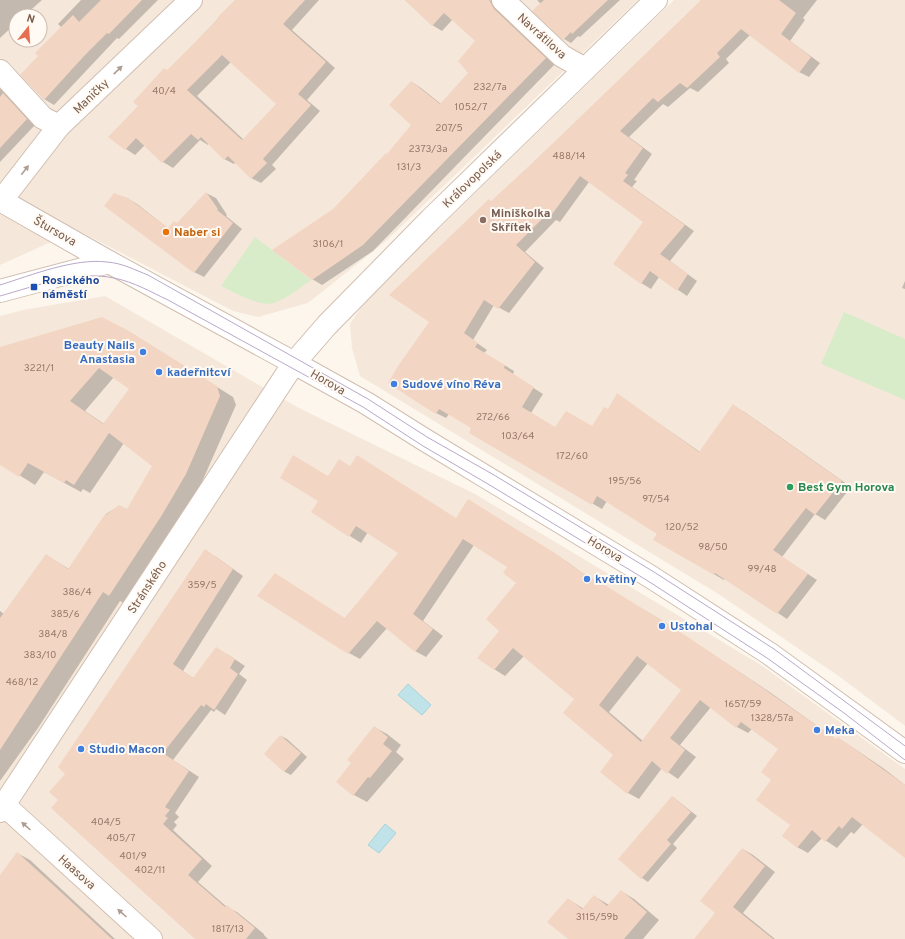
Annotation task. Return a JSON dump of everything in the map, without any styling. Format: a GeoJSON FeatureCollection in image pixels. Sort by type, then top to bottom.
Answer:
{"type":"FeatureCollection","features":[{"type":"Feature","properties":{"kind":"street","name":"Maničky"},"geometry":{"type":"LineString","coordinates":[[1,200],[60,126],[191,0]]}},
{"type":"Feature","properties":{"kind":"street","name":"Navrátilova"},"geometry":{"type":"LineString","coordinates":[[503,0],[562,56],[584,69]]}},
{"type":"Feature","properties":{"kind":"street","name":"Královopolská"},"geometry":{"type":"LineString","coordinates":[[294,363],[327,325],[431,219],[656,0]]}},
{"type":"Feature","properties":{"kind":"street"},"geometry":{"type":"LineString","coordinates":[[0,71],[43,118],[60,126]]}},
{"type":"Feature","properties":{"kind":"street","name":"Štursova"},"geometry":{"type":"LineString","coordinates":[[1,200],[109,262]]}},
{"type":"Feature","properties":{"kind":"street"},"geometry":{"type":"LineString","coordinates":[[0,291],[44,278],[109,262],[294,363]]}},
{"type":"Feature","properties":{"kind":"street","name":"Horova"},"geometry":{"type":"LineString","coordinates":[[294,363],[366,403],[651,577],[770,654],[905,752]]}},
{"type":"Feature","properties":{"kind":"street","name":"Stránského"},"geometry":{"type":"LineString","coordinates":[[2,808],[294,363]]}},
{"type":"Feature","properties":{"kind":"street","name":"Haasova"},"geometry":{"type":"LineString","coordinates":[[2,808],[151,939]]}},
{"type":"Feature","properties":{"kind":"shaded area"},"geometry":{"type":"Polygon","coordinates":[[[0,0],[638,0],[386,241],[308,303],[258,317],[233,311],[60,221],[51,242],[0,265],[0,0]]]}},
{"type":"Feature","properties":{"kind":"shaded area"},"geometry":{"type":"Polygon","coordinates":[[[674,0],[905,0],[905,726],[840,677],[720,595],[360,376],[352,348],[350,324],[367,298],[674,0]]]}},
{"type":"Feature","properties":{"kind":"shaded area"},"geometry":{"type":"Polygon","coordinates":[[[105,296],[297,407],[475,494],[761,665],[905,769],[905,939],[0,939],[0,316],[23,310],[105,296]]]}},
{"type":"Feature","properties":{"kind":"green space"},"geometry":{"type":"Polygon","coordinates":[[[255,237],[311,280],[284,298],[268,304],[251,300],[221,286],[255,237]]]}},
{"type":"Feature","properties":{"kind":"green space"},"geometry":{"type":"Polygon","coordinates":[[[844,312],[905,339],[905,400],[821,364],[844,312]]]}},
{"type":"Feature","properties":{"kind":"water"},"geometry":{"type":"Polygon","coordinates":[[[408,684],[431,705],[422,715],[398,695],[408,684]]]}},
{"type":"Feature","properties":{"kind":"water"},"geometry":{"type":"Polygon","coordinates":[[[385,824],[396,833],[379,853],[368,845],[385,824]]]}},
{"type":"Feature","properties":{"kind":"building"},"geometry":{"type":"Polygon","coordinates":[[[101,0],[142,0],[109,34],[107,33],[85,55],[44,100],[20,75],[38,56],[35,53],[40,48],[48,48],[48,40],[73,15],[79,22],[101,0]]]}},
{"type":"Feature","properties":{"kind":"building"},"geometry":{"type":"Polygon","coordinates":[[[235,0],[305,0],[283,24],[326,62],[298,94],[311,105],[263,159],[267,163],[251,179],[228,156],[224,160],[201,137],[198,140],[191,134],[162,163],[136,138],[125,150],[108,137],[138,106],[133,102],[164,68],[167,70],[218,19],[217,18],[235,0]],[[222,55],[187,90],[242,140],[276,104],[222,55]]]}},
{"type":"Feature","properties":{"kind":"building"},"geometry":{"type":"Polygon","coordinates":[[[405,0],[489,0],[494,9],[546,58],[363,245],[312,280],[272,250],[333,209],[386,153],[387,154],[411,125],[389,105],[411,81],[440,104],[468,73],[458,61],[475,41],[444,13],[432,26],[405,0]]]}},
{"type":"Feature","properties":{"kind":"building"},"geometry":{"type":"Polygon","coordinates":[[[544,0],[608,0],[572,34],[571,32],[563,40],[532,11],[544,0]]]}},
{"type":"Feature","properties":{"kind":"building"},"geometry":{"type":"Polygon","coordinates":[[[701,0],[779,0],[796,13],[781,34],[811,57],[799,73],[741,29],[717,53],[720,57],[687,88],[680,83],[658,102],[653,98],[620,131],[643,148],[625,173],[628,175],[623,181],[685,225],[660,254],[688,274],[677,291],[650,271],[641,284],[613,264],[643,222],[580,176],[550,217],[546,215],[516,245],[535,262],[498,309],[484,300],[464,333],[478,343],[475,347],[505,365],[504,368],[534,387],[522,407],[555,427],[566,411],[592,426],[604,407],[608,409],[617,393],[699,452],[733,404],[842,481],[815,515],[806,508],[773,550],[808,574],[777,614],[715,573],[714,575],[653,540],[657,534],[597,496],[592,505],[469,433],[471,428],[439,409],[436,414],[388,383],[429,322],[389,295],[489,199],[491,201],[540,156],[701,0]]]}},
{"type":"Feature","properties":{"kind":"building"},"geometry":{"type":"Polygon","coordinates":[[[3,93],[27,119],[0,148],[0,97],[3,93]]]}},
{"type":"Feature","properties":{"kind":"building"},"geometry":{"type":"Polygon","coordinates":[[[206,192],[218,209],[217,210],[233,223],[194,273],[104,206],[114,193],[128,198],[168,228],[174,221],[177,223],[206,192]]]}},
{"type":"Feature","properties":{"kind":"building"},"geometry":{"type":"Polygon","coordinates":[[[102,317],[129,331],[217,386],[220,396],[186,474],[162,515],[109,596],[103,592],[0,750],[0,618],[46,554],[68,569],[103,517],[119,505],[127,509],[152,466],[109,433],[74,485],[66,480],[64,483],[28,463],[19,477],[0,465],[0,347],[102,317]],[[99,368],[70,401],[103,424],[129,389],[99,368]]]}},
{"type":"Feature","properties":{"kind":"building"},"geometry":{"type":"Polygon","coordinates":[[[293,455],[328,476],[339,459],[350,466],[357,455],[456,518],[468,499],[558,555],[578,570],[685,635],[836,739],[838,737],[905,785],[905,858],[852,817],[842,829],[839,826],[825,842],[812,830],[797,848],[782,836],[790,825],[756,800],[771,780],[761,772],[778,749],[741,722],[736,728],[700,700],[670,738],[685,750],[667,774],[652,761],[627,794],[600,772],[613,755],[563,713],[574,699],[513,648],[494,670],[477,658],[499,631],[486,619],[516,583],[503,573],[507,567],[463,539],[413,614],[433,629],[415,652],[377,621],[348,654],[257,596],[275,573],[345,618],[398,553],[356,526],[349,537],[311,512],[318,501],[280,478],[293,455]],[[637,656],[599,705],[641,742],[681,690],[637,656]]]}},
{"type":"Feature","properties":{"kind":"building"},"geometry":{"type":"Polygon","coordinates":[[[205,549],[233,569],[173,664],[193,678],[216,647],[235,659],[230,668],[238,674],[214,710],[206,704],[204,707],[201,705],[163,753],[189,771],[165,807],[170,810],[165,816],[168,818],[163,824],[202,859],[188,875],[225,907],[227,905],[255,928],[246,939],[195,939],[51,808],[58,800],[49,792],[65,774],[58,767],[205,549]]]}},
{"type":"Feature","properties":{"kind":"building"},"geometry":{"type":"Polygon","coordinates":[[[374,726],[388,737],[383,744],[392,751],[353,796],[336,782],[351,763],[347,760],[374,726]]]}},
{"type":"Feature","properties":{"kind":"building"},"geometry":{"type":"Polygon","coordinates":[[[280,735],[301,753],[284,772],[264,754],[280,735]]]}},
{"type":"Feature","properties":{"kind":"building"},"geometry":{"type":"Polygon","coordinates":[[[672,796],[691,812],[667,840],[671,844],[641,879],[618,859],[672,796]]]}},
{"type":"Feature","properties":{"kind":"building"},"geometry":{"type":"Polygon","coordinates":[[[742,848],[765,866],[733,907],[773,939],[694,939],[715,913],[700,901],[742,848]]]}},
{"type":"Feature","properties":{"kind":"building"},"geometry":{"type":"Polygon","coordinates":[[[17,852],[112,939],[0,939],[0,875],[17,852]]]}},
{"type":"Feature","properties":{"kind":"building"},"geometry":{"type":"Polygon","coordinates":[[[621,890],[647,912],[624,939],[568,939],[547,922],[568,898],[582,909],[594,895],[607,906],[621,890]]]}},
{"type":"Feature","properties":{"kind":"tram line"},"geometry":{"type":"LineString","coordinates":[[0,285],[53,268],[81,262],[94,261],[118,264],[148,275],[368,399],[427,437],[494,475],[654,572],[774,649],[905,746]]}},
{"type":"Feature","properties":{"kind":"tram line"},"geometry":{"type":"LineString","coordinates":[[0,296],[57,280],[86,276],[100,276],[128,282],[168,300],[363,407],[423,446],[648,581],[767,658],[844,713],[905,760]]}},
{"type":"Feature","properties":{"kind":"place","name":"Miniškolka Skřítek"},"geometry":{"type":"Point","coordinates":[483,220]}},
{"type":"Feature","properties":{"kind":"place","name":"Naber si"},"geometry":{"type":"Point","coordinates":[166,232]}},
{"type":"Feature","properties":{"kind":"place","name":"Rosického náměstí"},"geometry":{"type":"Point","coordinates":[34,287]}},
{"type":"Feature","properties":{"kind":"place","name":"Beauty Nails Anastasia"},"geometry":{"type":"Point","coordinates":[143,352]}},
{"type":"Feature","properties":{"kind":"place","name":"kadeřnitcví"},"geometry":{"type":"Point","coordinates":[159,372]}},
{"type":"Feature","properties":{"kind":"place","name":"Sudové víno Réva"},"geometry":{"type":"Point","coordinates":[394,384]}},
{"type":"Feature","properties":{"kind":"place","name":"Best Gym Horova"},"geometry":{"type":"Point","coordinates":[790,487]}},
{"type":"Feature","properties":{"kind":"place","name":"květiny"},"geometry":{"type":"Point","coordinates":[587,579]}},
{"type":"Feature","properties":{"kind":"place","name":"Ustohal"},"geometry":{"type":"Point","coordinates":[662,626]}},
{"type":"Feature","properties":{"kind":"place","name":"Meka"},"geometry":{"type":"Point","coordinates":[817,730]}},
{"type":"Feature","properties":{"kind":"place","name":"Studio Macon"},"geometry":{"type":"Point","coordinates":[81,749]}}]}
